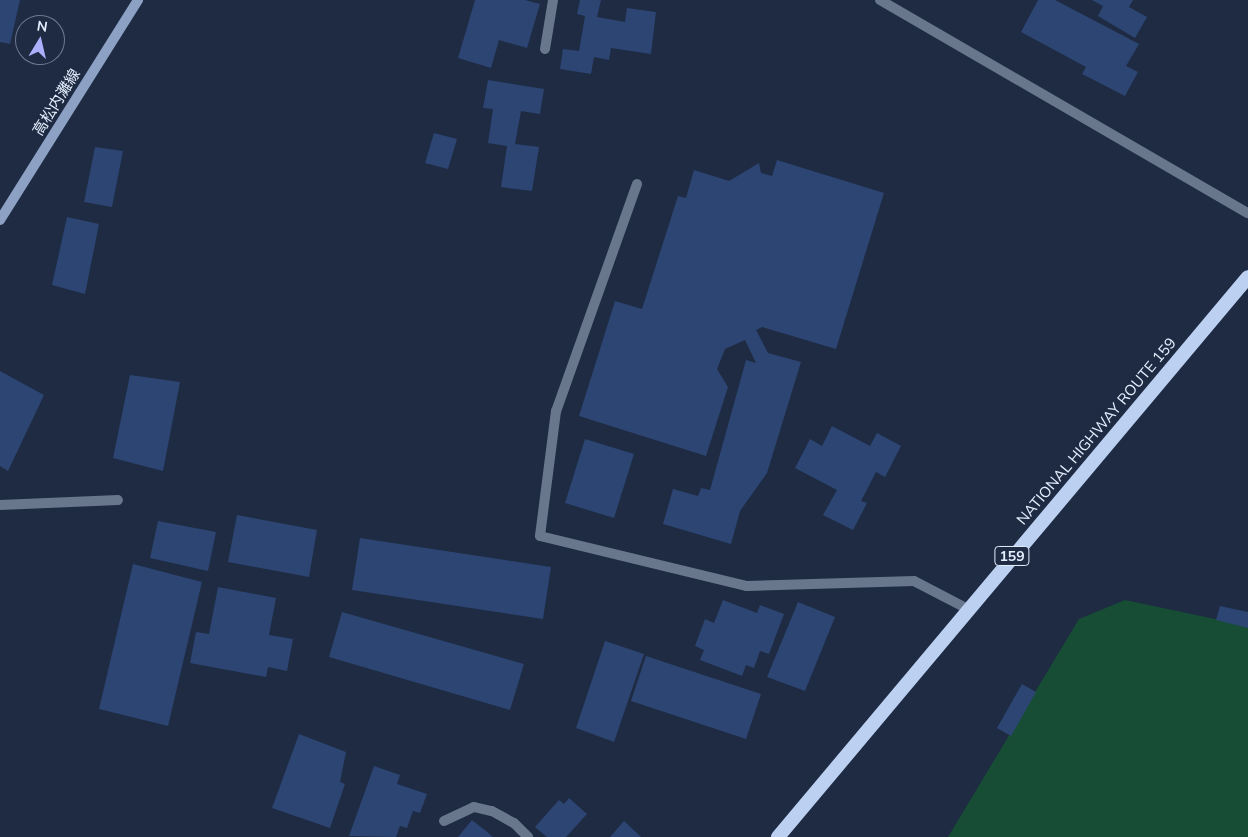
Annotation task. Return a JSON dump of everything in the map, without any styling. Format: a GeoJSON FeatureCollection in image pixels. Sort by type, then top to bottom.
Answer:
{"type":"FeatureCollection","features":[{"type":"Feature","properties":{"kind":"highway","name":"NATIONAL HIGHWAY ROUTE 159"},"geometry":{"type":"LineString","coordinates":[[778,837],[1248,277]]}},
{"type":"Feature","properties":{"kind":"main road","name":"高松内灘線"},"geometry":{"type":"LineString","coordinates":[[0,220],[138,0]]}},
{"type":"Feature","properties":{"kind":"street"},"geometry":{"type":"LineString","coordinates":[[545,49],[553,0]]}},
{"type":"Feature","properties":{"kind":"street"},"geometry":{"type":"LineString","coordinates":[[880,0],[1248,213]]}},
{"type":"Feature","properties":{"kind":"street"},"geometry":{"type":"LineString","coordinates":[[637,184],[556,411],[540,536],[747,586],[914,581],[968,609]]}},
{"type":"Feature","properties":{"kind":"street"},"geometry":{"type":"LineString","coordinates":[[0,505],[118,500]]}},
{"type":"Feature","properties":{"kind":"street"},"geometry":{"type":"LineString","coordinates":[[444,821],[474,807],[492,811],[507,819],[528,837]]}},
{"type":"Feature","properties":{"kind":"green space"},"geometry":{"type":"Polygon","coordinates":[[[1125,600],[1248,626],[1248,837],[948,837],[1079,619],[1125,600]]]}},
{"type":"Feature","properties":{"kind":"building"},"geometry":{"type":"Polygon","coordinates":[[[0,0],[20,0],[17,15],[15,15],[10,44],[0,42],[0,0]]]}},
{"type":"Feature","properties":{"kind":"building"},"geometry":{"type":"Polygon","coordinates":[[[475,0],[525,0],[540,4],[527,48],[499,40],[491,68],[458,58],[475,0]]]}},
{"type":"Feature","properties":{"kind":"building"},"geometry":{"type":"Polygon","coordinates":[[[580,0],[601,0],[597,17],[625,22],[627,8],[656,12],[651,54],[611,48],[609,60],[594,57],[591,74],[560,69],[563,49],[579,51],[585,16],[577,14],[580,0]]]}},
{"type":"Feature","properties":{"kind":"building"},"geometry":{"type":"Polygon","coordinates":[[[1038,0],[1055,0],[1139,44],[1126,66],[1138,72],[1125,96],[1082,74],[1086,67],[1021,32],[1038,0]]]}},
{"type":"Feature","properties":{"kind":"building"},"geometry":{"type":"Polygon","coordinates":[[[1092,0],[1133,0],[1129,7],[1147,17],[1135,38],[1098,16],[1103,6],[1092,0]]]}},
{"type":"Feature","properties":{"kind":"building"},"geometry":{"type":"Polygon","coordinates":[[[488,80],[544,89],[540,114],[521,111],[515,144],[539,147],[532,191],[501,187],[507,146],[488,143],[493,109],[483,108],[488,80]]]}},
{"type":"Feature","properties":{"kind":"building"},"geometry":{"type":"Polygon","coordinates":[[[434,133],[457,139],[448,169],[425,163],[434,133]]]}},
{"type":"Feature","properties":{"kind":"building"},"geometry":{"type":"Polygon","coordinates":[[[95,147],[123,151],[112,207],[84,202],[95,147]]]}},
{"type":"Feature","properties":{"kind":"building"},"geometry":{"type":"Polygon","coordinates":[[[777,160],[884,193],[836,349],[762,327],[756,330],[768,353],[801,362],[767,473],[740,511],[731,544],[663,524],[673,489],[698,496],[701,488],[710,490],[746,360],[756,363],[745,340],[725,349],[717,369],[728,387],[706,456],[579,416],[615,301],[642,309],[678,196],[686,198],[694,170],[729,181],[759,163],[761,173],[772,176],[777,160]]]}},
{"type":"Feature","properties":{"kind":"building"},"geometry":{"type":"Polygon","coordinates":[[[67,217],[99,224],[85,294],[52,285],[67,217]]]}},
{"type":"Feature","properties":{"kind":"building"},"geometry":{"type":"Polygon","coordinates":[[[0,371],[44,395],[8,471],[0,466],[0,371]]]}},
{"type":"Feature","properties":{"kind":"building"},"geometry":{"type":"Polygon","coordinates":[[[130,375],[180,382],[163,471],[113,458],[130,375]]]}},
{"type":"Feature","properties":{"kind":"building"},"geometry":{"type":"Polygon","coordinates":[[[832,426],[870,446],[877,433],[901,446],[885,477],[876,472],[861,501],[867,503],[853,530],[823,515],[837,490],[795,468],[810,439],[822,446],[832,426]]]}},
{"type":"Feature","properties":{"kind":"building"},"geometry":{"type":"Polygon","coordinates":[[[585,439],[634,454],[614,518],[565,503],[585,439]]]}},
{"type":"Feature","properties":{"kind":"building"},"geometry":{"type":"Polygon","coordinates":[[[237,515],[317,530],[309,577],[228,562],[237,515]]]}},
{"type":"Feature","properties":{"kind":"building"},"geometry":{"type":"Polygon","coordinates":[[[158,521],[216,532],[208,571],[150,558],[158,521]]]}},
{"type":"Feature","properties":{"kind":"building"},"geometry":{"type":"Polygon","coordinates":[[[360,538],[551,567],[543,619],[352,590],[360,538]]]}},
{"type":"Feature","properties":{"kind":"building"},"geometry":{"type":"Polygon","coordinates":[[[133,564],[202,582],[168,726],[99,709],[133,564]]]}},
{"type":"Feature","properties":{"kind":"building"},"geometry":{"type":"Polygon","coordinates":[[[218,587],[276,598],[269,635],[293,639],[287,671],[268,667],[266,677],[190,663],[196,632],[209,634],[218,587]]]}},
{"type":"Feature","properties":{"kind":"building"},"geometry":{"type":"Polygon","coordinates":[[[723,600],[757,613],[760,605],[784,614],[769,654],[760,651],[754,668],[746,665],[742,676],[700,660],[704,650],[695,646],[705,619],[714,623],[723,600]]]}},
{"type":"Feature","properties":{"kind":"building"},"geometry":{"type":"Polygon","coordinates":[[[798,602],[835,617],[805,691],[767,677],[798,602]]]}},
{"type":"Feature","properties":{"kind":"building"},"geometry":{"type":"Polygon","coordinates":[[[1220,606],[1248,612],[1248,628],[1216,620],[1220,606]]]}},
{"type":"Feature","properties":{"kind":"building"},"geometry":{"type":"Polygon","coordinates":[[[342,612],[524,664],[510,710],[329,657],[342,612]]]}},
{"type":"Feature","properties":{"kind":"building"},"geometry":{"type":"Polygon","coordinates":[[[605,641],[644,654],[614,742],[576,728],[605,641]]]}},
{"type":"Feature","properties":{"kind":"building"},"geometry":{"type":"Polygon","coordinates":[[[646,656],[761,694],[746,739],[631,701],[646,656]]]}},
{"type":"Feature","properties":{"kind":"building"},"geometry":{"type":"Polygon","coordinates":[[[1022,684],[1036,692],[1011,736],[997,728],[1022,684]]]}},
{"type":"Feature","properties":{"kind":"building"},"geometry":{"type":"Polygon","coordinates":[[[299,734],[346,752],[340,782],[345,784],[330,828],[272,808],[299,734]]]}},
{"type":"Feature","properties":{"kind":"building"},"geometry":{"type":"Polygon","coordinates":[[[374,766],[400,775],[397,784],[427,794],[420,813],[413,811],[407,828],[400,826],[396,837],[349,836],[374,766]]]}},
{"type":"Feature","properties":{"kind":"building"},"geometry":{"type":"Polygon","coordinates":[[[569,798],[587,814],[566,837],[547,837],[535,827],[559,800],[564,804],[569,798]]]}},
{"type":"Feature","properties":{"kind":"building"},"geometry":{"type":"Polygon","coordinates":[[[472,820],[486,831],[493,837],[458,837],[472,820]]]}},
{"type":"Feature","properties":{"kind":"building"},"geometry":{"type":"Polygon","coordinates":[[[624,821],[641,837],[610,837],[624,821]]]}}]}
